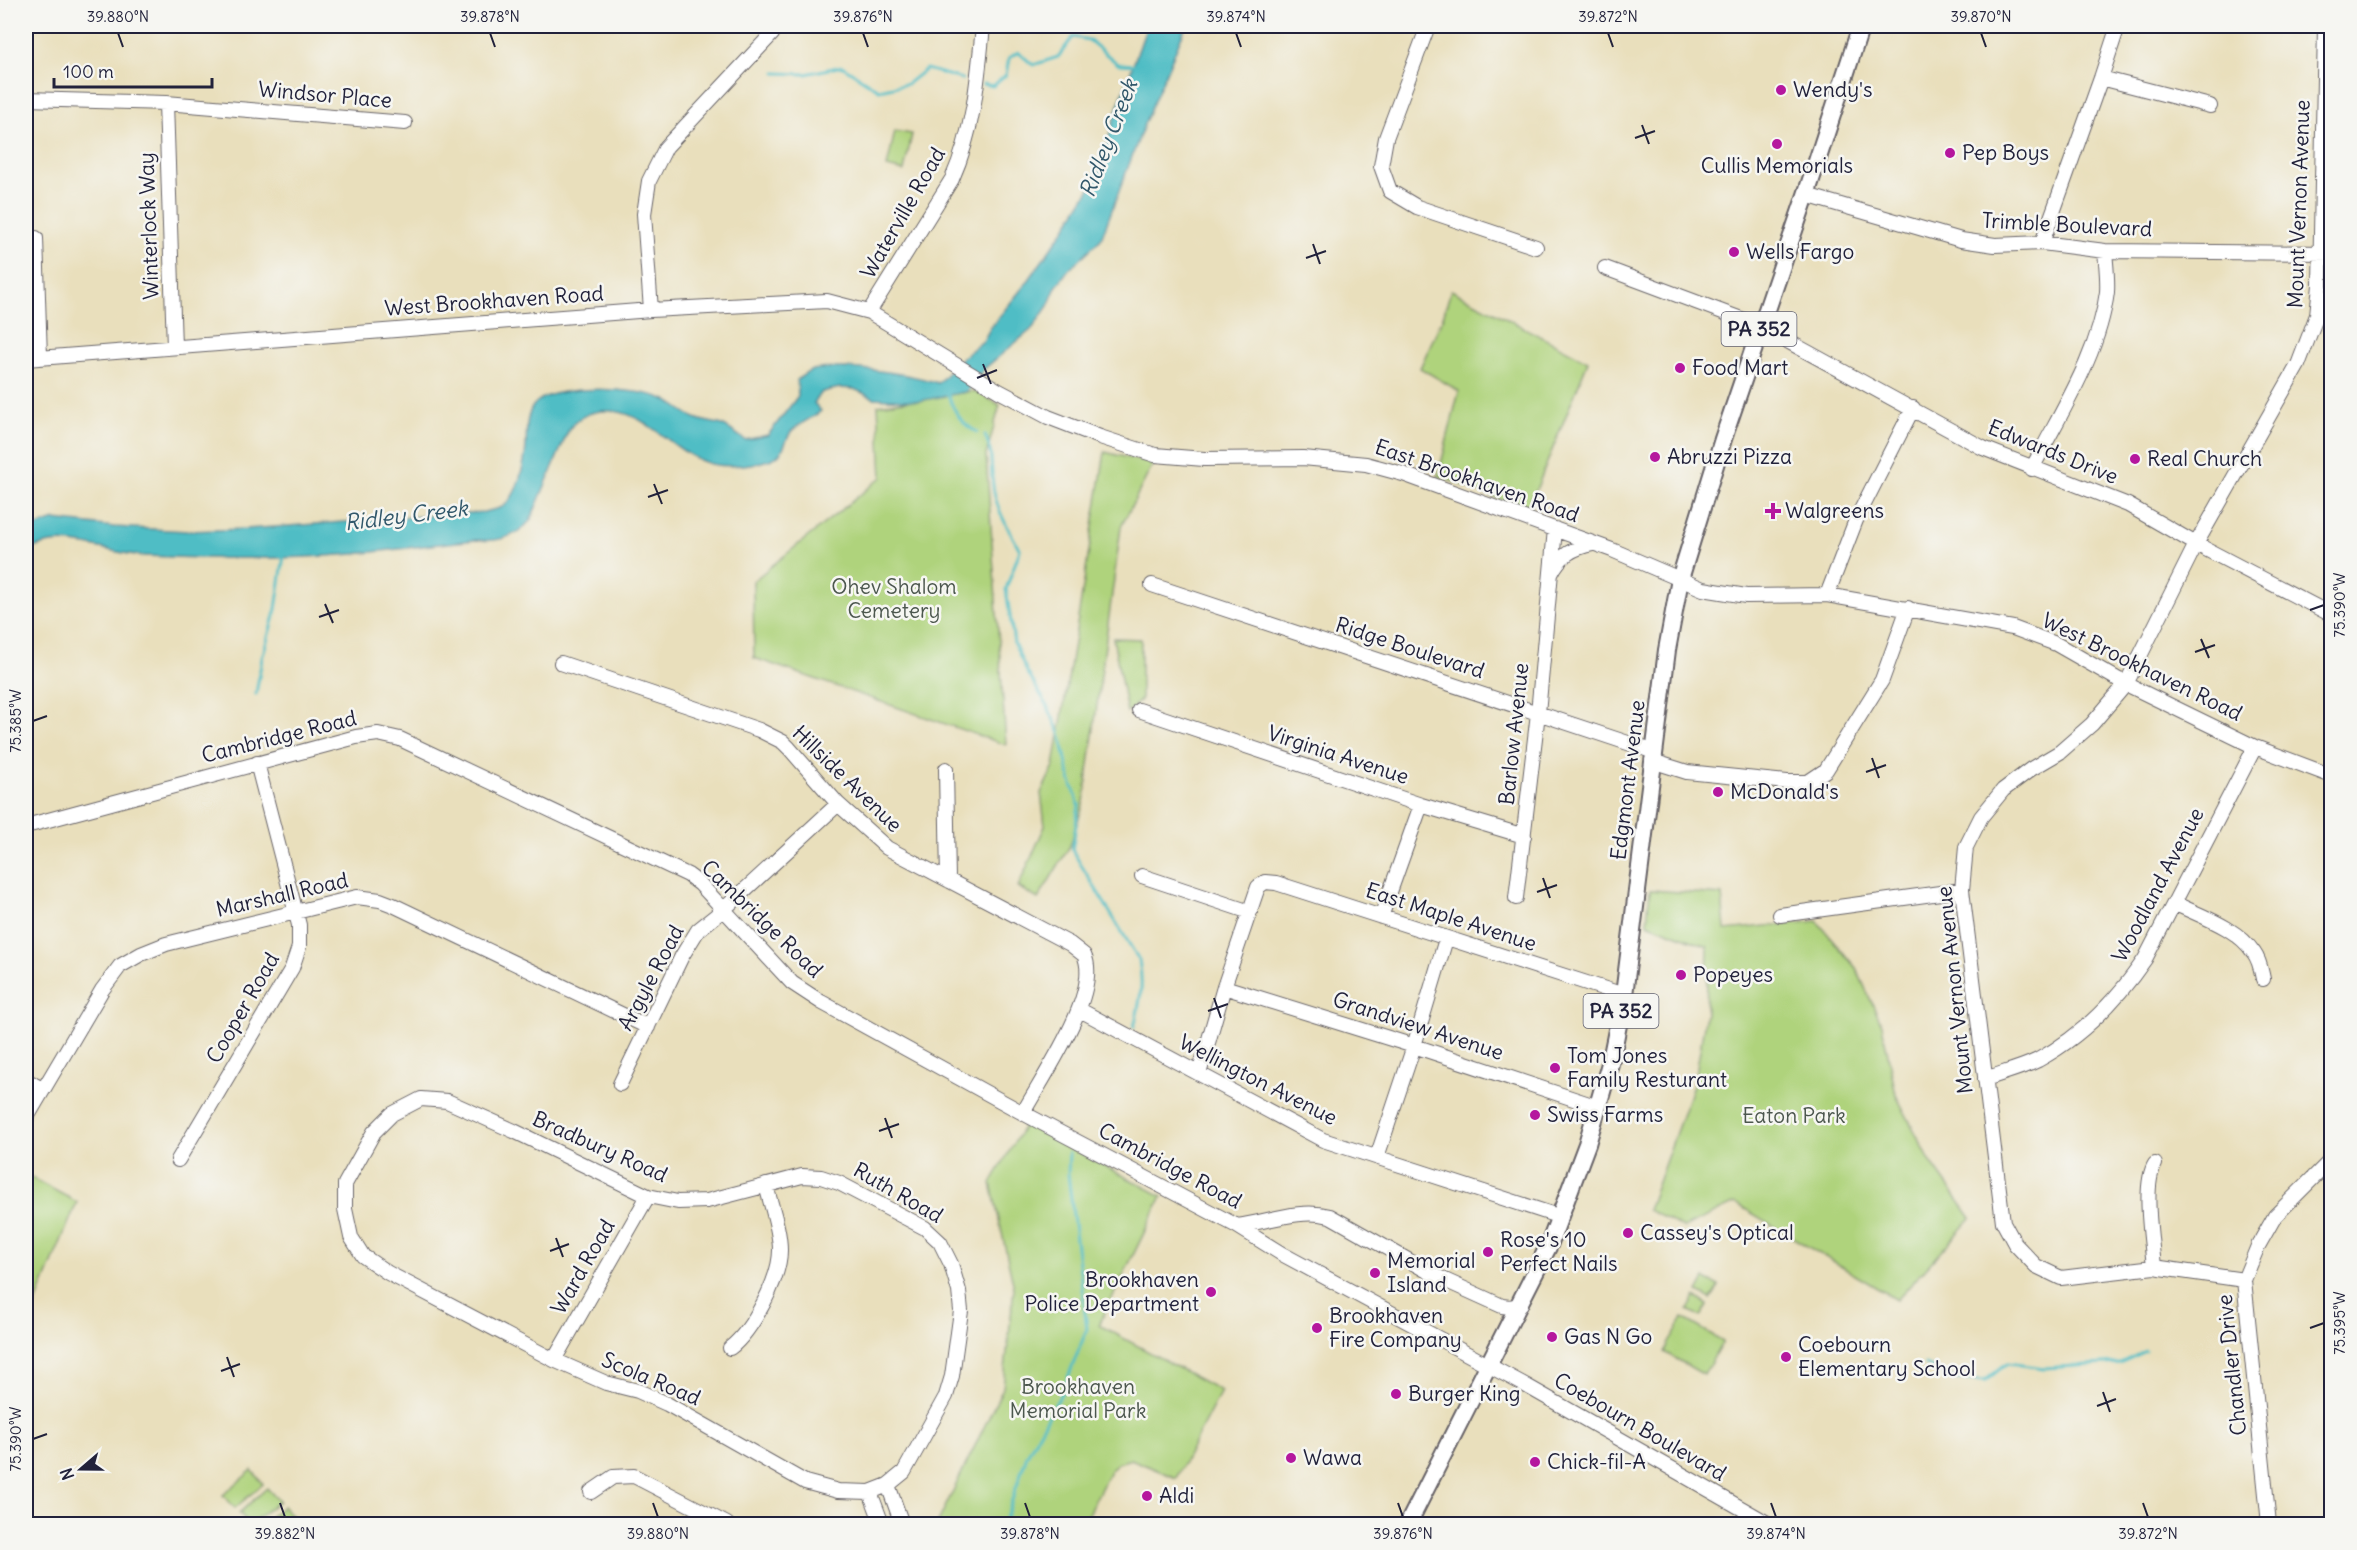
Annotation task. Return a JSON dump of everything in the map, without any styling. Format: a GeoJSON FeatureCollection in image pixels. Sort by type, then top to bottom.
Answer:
{"type":"FeatureCollection","features":[{"type":"Feature","properties":{"kind":"main road","name":"Edgmont Avenue"},"geometry":{"type":"LineString","coordinates":[[1408,1524],[1521,1305],[1561,1217],[1598,1107],[1624,994],[1631,952],[1667,650],[1680,579],[1760,326],[1861,26]]}},
{"type":"Feature","properties":{"kind":"street"},"geometry":{"type":"LineString","coordinates":[[651,310],[644,214],[649,181],[666,147],[772,34],[774,26]]}},
{"type":"Feature","properties":{"kind":"street","name":"Waterville Road"},"geometry":{"type":"LineString","coordinates":[[869,312],[952,179],[960,160],[967,140],[975,96],[983,26]]}},
{"type":"Feature","properties":{"kind":"street"},"geometry":{"type":"LineString","coordinates":[[1428,26],[1386,138],[1381,166],[1390,191],[1417,207],[1536,247]]}},
{"type":"Feature","properties":{"kind":"street"},"geometry":{"type":"LineString","coordinates":[[2042,243],[2118,26]]}},
{"type":"Feature","properties":{"kind":"street","name":"Mount Vernon Avenue"},"geometry":{"type":"LineString","coordinates":[[2244,1280],[2154,1267],[2061,1278],[2036,1266],[2015,1245],[2003,1222],[1962,890],[1966,847],[1981,817],[2003,790],[2031,769],[2060,752],[2092,724],[2126,684],[2196,544],[2298,365],[2317,315],[2326,253],[2328,109],[2325,26]]}},
{"type":"Feature","properties":{"kind":"street"},"geometry":{"type":"LineString","coordinates":[[2101,78],[2210,106]]}},
{"type":"Feature","properties":{"kind":"street","name":"Windsor Place"},"geometry":{"type":"LineString","coordinates":[[26,99],[166,103],[405,123]]}},
{"type":"Feature","properties":{"kind":"street","name":"Winterlock Way"},"geometry":{"type":"LineString","coordinates":[[166,103],[174,347]]}},
{"type":"Feature","properties":{"kind":"street","name":"Trimble Boulevard"},"geometry":{"type":"LineString","coordinates":[[1806,195],[1961,240],[1995,245],[2042,243],[2105,251],[2326,253]]}},
{"type":"Feature","properties":{"kind":"street"},"geometry":{"type":"LineString","coordinates":[[36,238],[40,357]]}},
{"type":"Feature","properties":{"kind":"street"},"geometry":{"type":"LineString","coordinates":[[2031,468],[2088,359],[2099,329],[2107,290],[2105,251]]}},
{"type":"Feature","properties":{"kind":"street","name":"Edwards Drive"},"geometry":{"type":"LineString","coordinates":[[1605,268],[1760,326],[1983,448],[2128,505],[2196,544],[2331,615]]}},
{"type":"Feature","properties":{"kind":"street","name":"West Brookhaven Road"},"geometry":{"type":"LineString","coordinates":[[26,359],[651,310],[827,301],[869,312],[951,361]]}},
{"type":"Feature","properties":{"kind":"street","name":"East Brookhaven Road"},"geometry":{"type":"LineString","coordinates":[[951,361],[1048,417],[1155,455],[1204,459],[1303,458],[1366,464],[1403,474],[1555,529],[1680,579]]}},
{"type":"Feature","properties":{"kind":"street"},"geometry":{"type":"LineString","coordinates":[[1827,595],[1856,520],[1913,408]]}},
{"type":"Feature","properties":{"kind":"street","name":"Barlow Avenue"},"geometry":{"type":"LineString","coordinates":[[1516,898],[1538,713],[1551,552],[1555,529]]}},
{"type":"Feature","properties":{"kind":"street"},"geometry":{"type":"LineString","coordinates":[[1551,574],[1556,563],[1567,553],[1582,546],[1595,544]]}},
{"type":"Feature","properties":{"kind":"street","name":"West Brookhaven Road"},"geometry":{"type":"LineString","coordinates":[[1680,579],[1703,589],[1733,595],[1827,595],[2013,628],[2056,644],[2126,684],[2255,747],[2331,776]]}},
{"type":"Feature","properties":{"kind":"street","name":"Ridge Boulevard"},"geometry":{"type":"LineString","coordinates":[[1152,585],[1538,713],[1654,756],[1687,772],[1808,782],[1827,770],[1882,680],[1908,609]]}},
{"type":"Feature","properties":{"kind":"street","name":"Hillside Avenue"},"geometry":{"type":"LineString","coordinates":[[561,663],[759,730],[773,737],[789,748],[838,804],[887,848],[1078,950],[1086,960],[1086,989],[1080,1010]]}},
{"type":"Feature","properties":{"kind":"street","name":"Virginia Avenue"},"geometry":{"type":"LineString","coordinates":[[1139,710],[1421,805],[1524,836]]}},
{"type":"Feature","properties":{"kind":"street","name":"Cambridge Road"},"geometry":{"type":"LineString","coordinates":[[26,826],[366,735],[378,734],[400,739],[671,866],[700,884],[792,983],[821,1002],[1023,1113],[1237,1226],[1282,1254],[1490,1366]]}},
{"type":"Feature","properties":{"kind":"street","name":"Woodland Avenue"},"geometry":{"type":"LineString","coordinates":[[1985,1079],[2036,1060],[2100,1015],[2126,987],[2145,959],[2255,747]]}},
{"type":"Feature","properties":{"kind":"street","name":"Cooper Road"},"geometry":{"type":"LineString","coordinates":[[178,1160],[296,958],[300,936],[257,763]]}},
{"type":"Feature","properties":{"kind":"street"},"geometry":{"type":"LineString","coordinates":[[946,769],[948,880]]}},
{"type":"Feature","properties":{"kind":"street","name":"Argyle Road"},"geometry":{"type":"LineString","coordinates":[[620,1084],[682,956],[698,930],[838,804]]}},
{"type":"Feature","properties":{"kind":"street"},"geometry":{"type":"LineString","coordinates":[[1381,916],[1421,805]]}},
{"type":"Feature","properties":{"kind":"street"},"geometry":{"type":"LineString","coordinates":[[1142,876],[1250,912],[1224,987],[1199,1074]]}},
{"type":"Feature","properties":{"kind":"street","name":"East Maple Avenue"},"geometry":{"type":"LineString","coordinates":[[1250,912],[1258,887],[1265,882],[1381,916],[1446,939],[1624,994]]}},
{"type":"Feature","properties":{"kind":"street"},"geometry":{"type":"LineString","coordinates":[[1780,915],[1962,890]]}},
{"type":"Feature","properties":{"kind":"street","name":"Marshall Road"},"geometry":{"type":"LineString","coordinates":[[26,1119],[102,990],[120,966],[166,944],[357,897],[380,900],[648,1028]]}},
{"type":"Feature","properties":{"kind":"street"},"geometry":{"type":"LineString","coordinates":[[2174,903],[2225,928],[2246,943],[2259,962],[2263,979]]}},
{"type":"Feature","properties":{"kind":"street"},"geometry":{"type":"LineString","coordinates":[[1377,1157],[1446,939]]}},
{"type":"Feature","properties":{"kind":"street","name":"Grandview Avenue"},"geometry":{"type":"LineString","coordinates":[[1224,987],[1414,1046],[1598,1107]]}},
{"type":"Feature","properties":{"kind":"street"},"geometry":{"type":"LineString","coordinates":[[1023,1113],[1080,1010]]}},
{"type":"Feature","properties":{"kind":"street","name":"Wellington Avenue"},"geometry":{"type":"LineString","coordinates":[[1080,1010],[1323,1140],[1561,1217]]}},
{"type":"Feature","properties":{"kind":"street"},"geometry":{"type":"LineString","coordinates":[[26,1080],[42,1089]]}},
{"type":"Feature","properties":{"kind":"street","name":"Bradbury Road"},"geometry":{"type":"LineString","coordinates":[[421,1099],[447,1101],[648,1196],[678,1202],[707,1201],[766,1185]]}},
{"type":"Feature","properties":{"kind":"street","name":"Scola Road"},"geometry":{"type":"LineString","coordinates":[[421,1099],[392,1114],[374,1132],[345,1184],[345,1209],[351,1237],[363,1256],[388,1273],[554,1360],[606,1383],[638,1391],[667,1404],[805,1482],[838,1491],[870,1492]]}},
{"type":"Feature","properties":{"kind":"street","name":"Chandler Drive"},"geometry":{"type":"LineString","coordinates":[[2269,1524],[2244,1280],[2258,1246],[2275,1216],[2331,1159]]}},
{"type":"Feature","properties":{"kind":"street"},"geometry":{"type":"LineString","coordinates":[[2154,1267],[2149,1174],[2155,1164]]}},
{"type":"Feature","properties":{"kind":"street","name":"Ruth Road"},"geometry":{"type":"LineString","coordinates":[[766,1185],[802,1176],[821,1177],[839,1183],[925,1228],[940,1242],[951,1264],[959,1291],[961,1311],[952,1376],[945,1396],[919,1448],[904,1472],[888,1485],[870,1492]]}},
{"type":"Feature","properties":{"kind":"street"},"geometry":{"type":"LineString","coordinates":[[730,1348],[742,1339],[755,1320],[778,1265],[779,1239],[766,1185]]}},
{"type":"Feature","properties":{"kind":"street","name":"Ward Road"},"geometry":{"type":"LineString","coordinates":[[554,1360],[648,1196]]}},
{"type":"Feature","properties":{"kind":"street"},"geometry":{"type":"LineString","coordinates":[[1237,1226],[1299,1214],[1330,1216],[1438,1277],[1502,1306],[1521,1305]]}},
{"type":"Feature","properties":{"kind":"street","name":"Coebourn Boulevard"},"geometry":{"type":"LineString","coordinates":[[1490,1366],[1769,1524]]}},
{"type":"Feature","properties":{"kind":"street"},"geometry":{"type":"LineString","coordinates":[[591,1492],[613,1477],[634,1476],[727,1524]]}},
{"type":"Feature","properties":{"kind":"street"},"geometry":{"type":"LineString","coordinates":[[888,1485],[902,1524]]}},
{"type":"Feature","properties":{"kind":"street"},"geometry":{"type":"LineString","coordinates":[[870,1492],[882,1524]]}},
{"type":"Feature","properties":{"kind":"green space"},"geometry":{"type":"Polygon","coordinates":[[[895,131],[912,134],[904,171],[887,167],[895,131]]]}},
{"type":"Feature","properties":{"kind":"green space"},"geometry":{"type":"Polygon","coordinates":[[[1451,290],[1588,361],[1528,510],[1438,476],[1459,391],[1420,368],[1443,317],[1451,290]]]}},
{"type":"Feature","properties":{"kind":"green space","name":"Ohev Shalom Cemetery"},"geometry":{"type":"Polygon","coordinates":[[[974,391],[1000,405],[986,455],[1006,745],[754,658],[753,581],[882,477],[878,405],[974,391]]]}},
{"type":"Feature","properties":{"kind":"green space"},"geometry":{"type":"Polygon","coordinates":[[[1105,452],[1153,464],[1121,527],[1084,802],[1070,846],[1038,899],[1018,887],[1045,826],[1041,793],[1054,766],[1105,452]]]}},
{"type":"Feature","properties":{"kind":"green space"},"geometry":{"type":"Polygon","coordinates":[[[1113,638],[1141,639],[1141,700],[1127,712],[1113,638]]]}},
{"type":"Feature","properties":{"kind":"green space","name":"Eaton Park"},"geometry":{"type":"Polygon","coordinates":[[[1650,890],[1722,895],[1725,930],[1817,921],[1856,968],[1882,1025],[1896,1095],[1930,1161],[1971,1218],[1897,1300],[1735,1203],[1684,1228],[1648,1210],[1695,1080],[1706,1013],[1708,947],[1647,923],[1650,890]]]}},
{"type":"Feature","properties":{"kind":"green space","name":"Brookhaven Memorial Park"},"geometry":{"type":"Polygon","coordinates":[[[1025,1124],[1162,1196],[1099,1325],[1221,1391],[1176,1478],[1131,1459],[1118,1463],[1111,1469],[1083,1524],[937,1524],[1003,1388],[1014,1288],[991,1183],[1025,1124]]]}},
{"type":"Feature","properties":{"kind":"green space"},"geometry":{"type":"Polygon","coordinates":[[[26,1175],[77,1202],[26,1327],[26,1175]]]}},
{"type":"Feature","properties":{"kind":"green space"},"geometry":{"type":"Polygon","coordinates":[[[1705,1279],[1719,1286],[1711,1299],[1698,1292],[1705,1279]]]}},
{"type":"Feature","properties":{"kind":"green space"},"geometry":{"type":"Polygon","coordinates":[[[1695,1297],[1708,1305],[1701,1317],[1688,1310],[1695,1297]]]}},
{"type":"Feature","properties":{"kind":"green space"},"geometry":{"type":"Polygon","coordinates":[[[1683,1318],[1723,1341],[1704,1375],[1664,1352],[1683,1318]]]}},
{"type":"Feature","properties":{"kind":"green space"},"geometry":{"type":"Polygon","coordinates":[[[252,1470],[263,1484],[235,1508],[223,1495],[252,1470]]]}},
{"type":"Feature","properties":{"kind":"green space"},"geometry":{"type":"Polygon","coordinates":[[[267,1488],[279,1501],[250,1524],[239,1513],[267,1488]]]}},
{"type":"Feature","properties":{"kind":"green space"},"geometry":{"type":"Polygon","coordinates":[[[283,1506],[294,1519],[288,1524],[262,1524],[283,1506]]]}},
{"type":"Feature","properties":{"kind":"water"},"geometry":{"type":"Polygon","coordinates":[[[1147,26],[1186,26],[1145,122],[1101,239],[1068,270],[1032,329],[984,369],[965,392],[919,401],[874,398],[854,389],[840,388],[822,392],[814,403],[821,411],[794,429],[778,455],[762,462],[737,466],[705,462],[627,414],[612,411],[591,413],[580,418],[569,429],[530,521],[505,538],[354,554],[276,558],[145,556],[69,543],[40,545],[26,552],[26,530],[55,520],[114,527],[188,531],[246,529],[484,512],[498,509],[510,500],[520,478],[530,411],[542,398],[557,393],[595,389],[652,395],[668,401],[695,418],[722,425],[745,440],[768,435],[798,396],[797,380],[813,370],[842,368],[876,370],[938,383],[964,356],[983,341],[991,327],[1062,233],[1098,176],[1116,112],[1147,26]]]}},
{"type":"Feature","properties":{"kind":"waterway","name":"Ridley Creek"},"geometry":{"type":"LineString","coordinates":[[983,84],[993,86],[1006,75],[1009,58],[1018,52],[1033,65],[1058,57],[1073,37],[1089,40],[1118,64],[1138,65]]}},
{"type":"Feature","properties":{"kind":"waterway"},"geometry":{"type":"LineString","coordinates":[[776,73],[806,74],[842,66],[879,90],[907,84],[926,69],[962,79]]}},
{"type":"Feature","properties":{"kind":"waterway"},"geometry":{"type":"LineString","coordinates":[[948,395],[959,416],[977,432]]}},
{"type":"Feature","properties":{"kind":"waterway"},"geometry":{"type":"LineString","coordinates":[[985,435],[990,449],[993,485],[998,507],[1020,550],[1006,589],[1014,643],[1061,736],[1070,779],[1079,805],[1072,850],[1139,960],[1141,994],[1134,1027]]}},
{"type":"Feature","properties":{"kind":"waterway"},"geometry":{"type":"LineString","coordinates":[[256,694],[262,658],[276,609],[284,555]]}},
{"type":"Feature","properties":{"kind":"waterway"},"geometry":{"type":"LineString","coordinates":[[1004,1524],[1027,1455],[1063,1390],[1087,1329],[1068,1174],[1069,1153]]}},
{"type":"Feature","properties":{"kind":"waterway"},"geometry":{"type":"LineString","coordinates":[[1926,1365],[1957,1379],[1985,1381],[2007,1363],[2044,1368],[2120,1363],[2146,1351]]}},
{"type":"Feature","properties":{"kind":"place","name":"Wendy's"},"geometry":{"type":"Point","coordinates":[1781,90]}},
{"type":"Feature","properties":{"kind":"place","name":"Cullis Memorials"},"geometry":{"type":"Point","coordinates":[1777,144]}},
{"type":"Feature","properties":{"kind":"place","name":"Pep Boys"},"geometry":{"type":"Point","coordinates":[1950,153]}},
{"type":"Feature","properties":{"kind":"place","name":"Wells Fargo"},"geometry":{"type":"Point","coordinates":[1734,252]}},
{"type":"Feature","properties":{"kind":"place","name":"Food Mart"},"geometry":{"type":"Point","coordinates":[1680,368]}},
{"type":"Feature","properties":{"kind":"place","name":"Abruzzi Pizza"},"geometry":{"type":"Point","coordinates":[1655,457]}},
{"type":"Feature","properties":{"kind":"place","name":"Real Church"},"geometry":{"type":"Point","coordinates":[2135,459]}},
{"type":"Feature","properties":{"kind":"place","name":"Walgreens"},"geometry":{"type":"Point","coordinates":[1773,511]}},
{"type":"Feature","properties":{"kind":"place","name":"McDonald's"},"geometry":{"type":"Point","coordinates":[1718,792]}},
{"type":"Feature","properties":{"kind":"place","name":"Popeyes"},"geometry":{"type":"Point","coordinates":[1681,975]}},
{"type":"Feature","properties":{"kind":"place","name":"Tom Jones Family Resturant"},"geometry":{"type":"Point","coordinates":[1555,1068]}},
{"type":"Feature","properties":{"kind":"place","name":"Swiss Farms"},"geometry":{"type":"Point","coordinates":[1535,1115]}},
{"type":"Feature","properties":{"kind":"place","name":"Cassey's Optical"},"geometry":{"type":"Point","coordinates":[1628,1233]}},
{"type":"Feature","properties":{"kind":"place","name":"Rose's 10 Perfect Nails"},"geometry":{"type":"Point","coordinates":[1488,1252]}},
{"type":"Feature","properties":{"kind":"place","name":"Memorial Island"},"geometry":{"type":"Point","coordinates":[1375,1273]}},
{"type":"Feature","properties":{"kind":"place","name":"Brookhaven Police Department"},"geometry":{"type":"Point","coordinates":[1211,1292]}},
{"type":"Feature","properties":{"kind":"place","name":"Brookhaven Fire Company"},"geometry":{"type":"Point","coordinates":[1317,1328]}},
{"type":"Feature","properties":{"kind":"place","name":"Gas N Go"},"geometry":{"type":"Point","coordinates":[1552,1337]}},
{"type":"Feature","properties":{"kind":"place","name":"Coebourn Elementary School"},"geometry":{"type":"Point","coordinates":[1786,1357]}},
{"type":"Feature","properties":{"kind":"place","name":"Burger King"},"geometry":{"type":"Point","coordinates":[1396,1394]}},
{"type":"Feature","properties":{"kind":"place","name":"Wawa"},"geometry":{"type":"Point","coordinates":[1291,1458]}},
{"type":"Feature","properties":{"kind":"place","name":"Chick-fil-A"},"geometry":{"type":"Point","coordinates":[1535,1462]}},
{"type":"Feature","properties":{"kind":"place","name":"Aldi"},"geometry":{"type":"Point","coordinates":[1147,1496]}}]}
